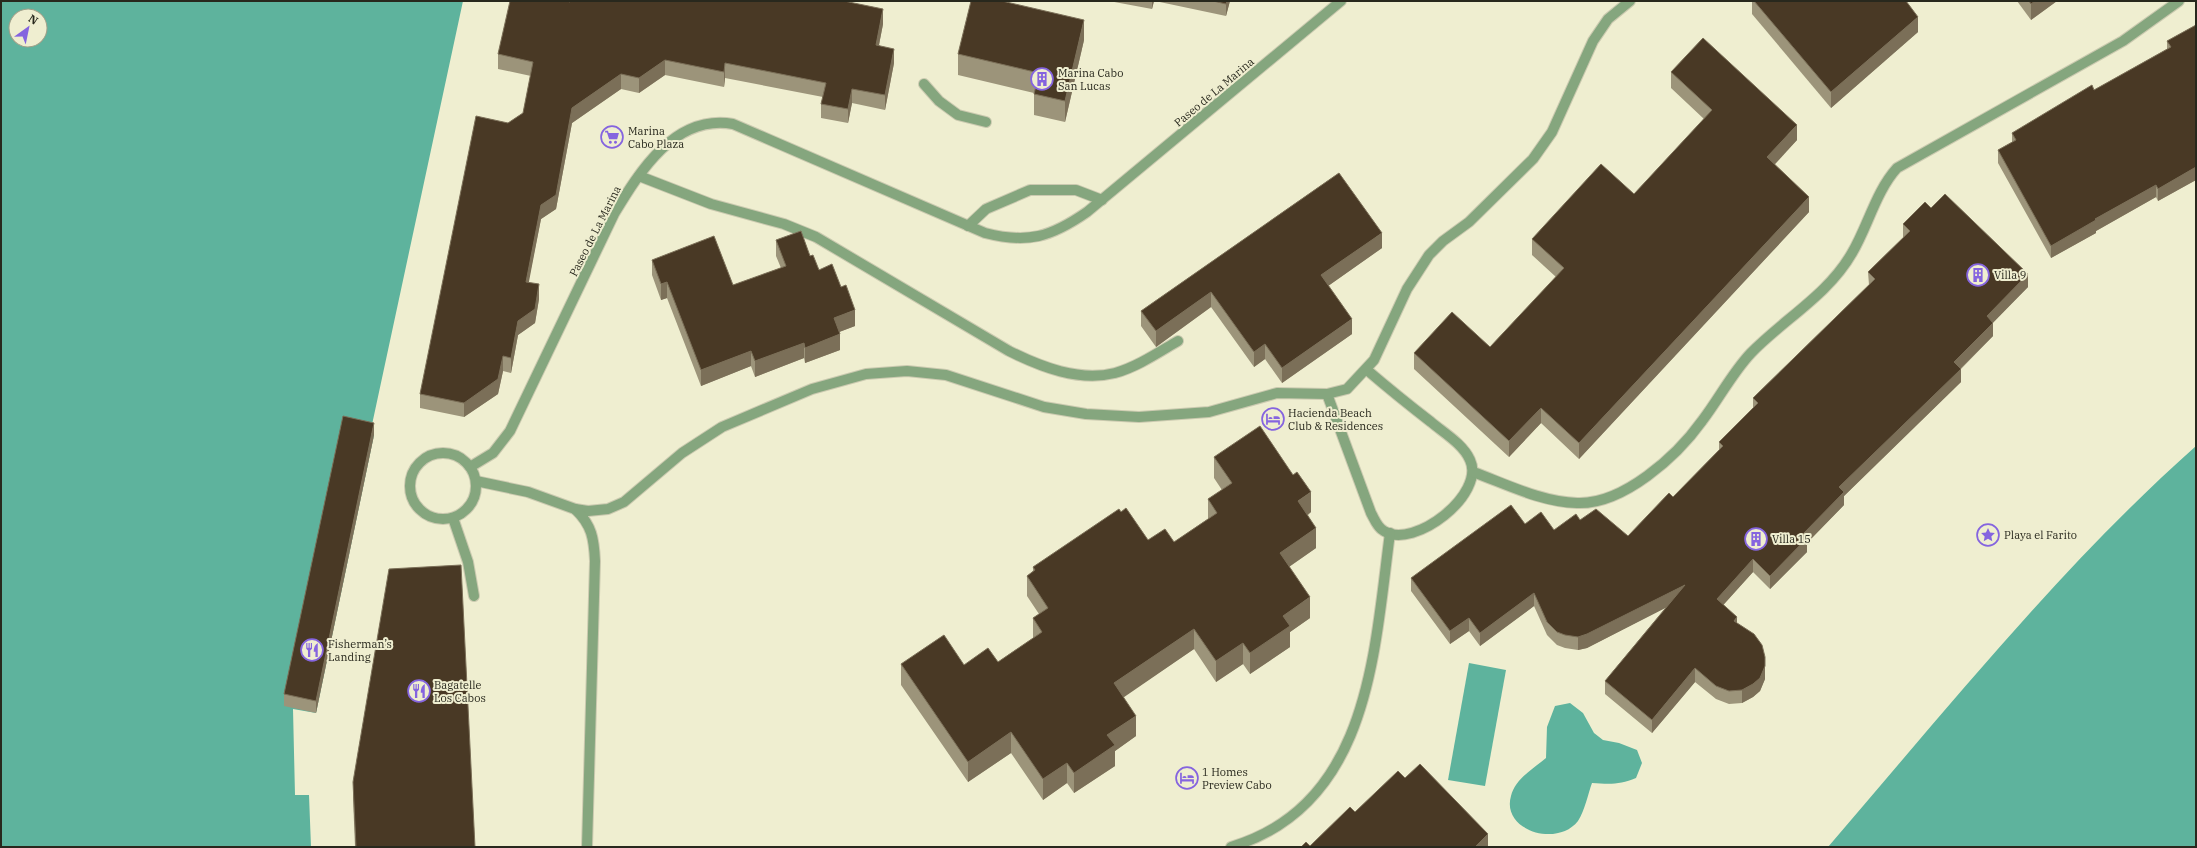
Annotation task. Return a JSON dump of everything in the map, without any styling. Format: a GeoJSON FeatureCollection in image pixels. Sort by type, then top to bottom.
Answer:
{"type":"FeatureCollection","features":[{"type":"Feature","properties":{"kind":"street","name":"Paseo de La Marina"},"geometry":{"type":"LineString","coordinates":[[470,467],[493,453],[510,431],[614,214],[639,176],[652,160],[678,136],[702,124],[724,122],[742,127],[968,226],[1001,237],[1025,240],[1036,238],[1069,225],[1102,200],[1341,1]]}},
{"type":"Feature","properties":{"kind":"street"},"geometry":{"type":"LineString","coordinates":[[476,481],[528,492],[575,509],[598,511],[616,507],[682,453],[722,427],[812,389],[866,374],[907,371],[946,375],[1044,407],[1086,414],[1139,417],[1185,415],[1209,412],[1277,393],[1327,394],[1347,389],[1367,370],[1374,360],[1396,311],[1416,273],[1443,241],[1469,222],[1533,159],[1552,132],[1593,41],[1608,20],[1630,1]]}},
{"type":"Feature","properties":{"kind":"street"},"geometry":{"type":"LineString","coordinates":[[1473,472],[1531,494],[1576,503],[1596,501],[1609,497],[1638,482],[1690,437],[1750,354],[1834,278],[1852,253],[1887,183],[1897,168],[2122,41],[2179,1]]}},
{"type":"Feature","properties":{"kind":"street"},"geometry":{"type":"LineString","coordinates":[[924,84],[939,101],[958,115],[986,122]]}},
{"type":"Feature","properties":{"kind":"street"},"geometry":{"type":"LineString","coordinates":[[639,176],[711,204],[784,224],[816,237],[1009,351],[1038,365],[1074,374],[1098,376],[1115,373],[1126,369],[1178,341]]}},
{"type":"Feature","properties":{"kind":"street"},"geometry":{"type":"LineString","coordinates":[[968,226],[986,209],[1007,198],[1030,190],[1076,190],[1102,200]]}},
{"type":"Feature","properties":{"kind":"street"},"geometry":{"type":"LineString","coordinates":[[1327,394],[1371,513],[1379,527],[1390,533],[1410,532],[1428,527],[1440,519],[1463,495],[1473,472],[1470,459],[1461,447],[1367,370]]}},
{"type":"Feature","properties":{"kind":"street"},"geometry":{"type":"LineString","coordinates":[[441,453],[455,455],[470,467],[476,481],[476,495],[472,504],[462,513],[453,518],[440,519],[422,512],[412,496],[411,478],[420,462],[428,457],[441,453]]}},
{"type":"Feature","properties":{"kind":"street"},"geometry":{"type":"LineString","coordinates":[[575,509],[584,518],[592,532],[595,561],[587,847]]}},
{"type":"Feature","properties":{"kind":"street"},"geometry":{"type":"LineString","coordinates":[[453,518],[468,562],[474,596]]}},
{"type":"Feature","properties":{"kind":"street"},"geometry":{"type":"LineString","coordinates":[[1231,847],[1260,836],[1287,819],[1303,806],[1331,772],[1350,738],[1358,719],[1369,681],[1390,533]]}},
{"type":"Feature","properties":{"kind":"water"},"geometry":{"type":"Polygon","coordinates":[[[1,1],[463,1],[370,434],[374,435],[316,713],[293,709],[295,795],[309,795],[311,847],[1,847],[1,1]]]}},
{"type":"Feature","properties":{"kind":"water"},"geometry":{"type":"Polygon","coordinates":[[[2196,446],[2196,847],[1828,847],[2005,640],[2098,540],[2146,492],[2196,446]]]}},
{"type":"Feature","properties":{"kind":"water"},"geometry":{"type":"Polygon","coordinates":[[[1469,663],[1506,670],[1485,786],[1448,780],[1469,663]]]}},
{"type":"Feature","properties":{"kind":"water"},"geometry":{"type":"Polygon","coordinates":[[[1570,703],[1583,713],[1594,733],[1603,740],[1619,743],[1637,750],[1642,763],[1636,778],[1620,783],[1592,783],[1578,821],[1569,829],[1557,833],[1545,834],[1522,826],[1514,818],[1510,808],[1511,796],[1520,779],[1546,758],[1547,727],[1555,706],[1570,703]]]}},
{"type":"Feature","properties":{"kind":"building"},"geometry":{"type":"Polygon","coordinates":[[[510,1],[844,1],[883,9],[876,45],[894,49],[885,95],[852,89],[848,109],[821,104],[826,83],[725,63],[724,72],[665,60],[639,78],[621,74],[572,108],[556,195],[541,205],[526,282],[539,284],[535,309],[518,321],[511,358],[503,356],[498,379],[464,403],[420,394],[476,116],[508,123],[523,113],[533,62],[498,54],[510,1]]]}},
{"type":"Feature","properties":{"kind":"building"},"geometry":{"type":"Polygon","coordinates":[[[971,1],[1002,1],[1084,20],[1065,101],[1034,94],[1039,73],[958,54],[971,1]]]}},
{"type":"Feature","properties":{"kind":"building"},"geometry":{"type":"Polygon","coordinates":[[[1213,1],[1227,1],[1226,4],[1213,1]]]}},
{"type":"Feature","properties":{"kind":"building"},"geometry":{"type":"Polygon","coordinates":[[[1754,1],[1906,1],[1918,17],[1831,92],[1754,1]]]}},
{"type":"Feature","properties":{"kind":"building"},"geometry":{"type":"Polygon","coordinates":[[[2196,25],[2196,167],[2158,189],[2156,185],[2095,219],[2096,220],[2051,246],[1998,150],[2016,140],[2012,133],[2092,85],[2094,90],[2171,47],[2167,41],[2196,25]]]}},
{"type":"Feature","properties":{"kind":"building"},"geometry":{"type":"Polygon","coordinates":[[[1703,38],[1797,125],[1767,157],[1809,197],[1579,443],[1541,408],[1509,441],[1414,353],[1452,312],[1490,347],[1564,268],[1532,239],[1601,164],[1634,194],[1712,110],[1671,72],[1703,38]]]}},
{"type":"Feature","properties":{"kind":"building"},"geometry":{"type":"Polygon","coordinates":[[[1339,173],[1382,233],[1321,275],[1352,319],[1282,368],[1265,344],[1254,352],[1211,292],[1156,331],[1141,311],[1339,173]]]}},
{"type":"Feature","properties":{"kind":"building"},"geometry":{"type":"Polygon","coordinates":[[[1945,194],[2028,274],[1987,316],[1993,323],[1954,362],[1961,369],[1839,487],[1844,492],[1803,534],[1807,538],[1770,576],[1753,559],[1717,599],[1737,617],[1734,621],[1754,634],[1762,645],[1765,657],[1765,666],[1760,678],[1742,690],[1729,691],[1716,686],[1695,668],[1652,720],[1605,681],[1685,585],[1587,634],[1578,637],[1557,632],[1547,622],[1534,593],[1480,633],[1469,618],[1450,631],[1411,578],[1511,505],[1525,524],[1541,512],[1554,530],[1576,514],[1580,520],[1596,509],[1628,536],[1669,493],[1673,497],[1723,446],[1719,442],[1758,403],[1753,398],[1875,279],[1868,272],[1910,231],[1903,224],[1925,202],[1931,208],[1945,194]]]}},
{"type":"Feature","properties":{"kind":"building"},"geometry":{"type":"Polygon","coordinates":[[[801,231],[810,256],[813,255],[819,270],[832,264],[841,287],[846,285],[855,310],[834,318],[840,334],[805,348],[804,343],[755,361],[751,351],[701,370],[667,282],[661,284],[652,260],[714,236],[733,285],[786,266],[776,240],[801,231]]]}},
{"type":"Feature","properties":{"kind":"building"},"geometry":{"type":"Polygon","coordinates":[[[343,416],[374,423],[316,701],[284,694],[343,416]]]}},
{"type":"Feature","properties":{"kind":"building"},"geometry":{"type":"Polygon","coordinates":[[[1260,426],[1293,475],[1297,472],[1311,492],[1298,501],[1316,528],[1280,553],[1310,597],[1283,616],[1290,626],[1250,653],[1243,643],[1216,661],[1194,629],[1114,683],[1136,716],[1107,735],[1115,745],[1074,773],[1067,763],[1043,779],[1011,732],[968,762],[901,664],[944,635],[964,665],[988,648],[998,662],[1042,632],[1033,618],[1048,608],[1027,576],[1035,570],[1033,567],[1119,509],[1121,512],[1126,508],[1148,540],[1165,529],[1174,542],[1217,513],[1208,499],[1232,483],[1214,457],[1260,426]]]}},
{"type":"Feature","properties":{"kind":"building","name":"Bagatelle Los Cabos"},"geometry":{"type":"Polygon","coordinates":[[[461,565],[475,847],[356,847],[353,782],[389,569],[461,565]]]}},
{"type":"Feature","properties":{"kind":"building"},"geometry":{"type":"Polygon","coordinates":[[[1420,764],[1488,834],[1475,847],[1301,847],[1306,842],[1310,846],[1350,807],[1355,812],[1398,771],[1405,778],[1420,764]]]}},
{"type":"Feature","properties":{"kind":"place","name":"Marina Cabo San Lucas"},"geometry":{"type":"Point","coordinates":[1042,79]}},
{"type":"Feature","properties":{"kind":"place","name":"Marina Cabo Plaza"},"geometry":{"type":"Point","coordinates":[612,137]}},
{"type":"Feature","properties":{"kind":"place","name":"Villa 9"},"geometry":{"type":"Point","coordinates":[1978,275]}},
{"type":"Feature","properties":{"kind":"place","name":"Hacienda Beach Club & Residences"},"geometry":{"type":"Point","coordinates":[1273,419]}},
{"type":"Feature","properties":{"kind":"place","name":"Playa el Farito"},"geometry":{"type":"Point","coordinates":[1988,535]}},
{"type":"Feature","properties":{"kind":"place","name":"Villa 15"},"geometry":{"type":"Point","coordinates":[1756,539]}},
{"type":"Feature","properties":{"kind":"place","name":"Fisherman’s Landing"},"geometry":{"type":"Point","coordinates":[312,650]}},
{"type":"Feature","properties":{"kind":"place","name":"Bagatelle Los Cabos"},"geometry":{"type":"Point","coordinates":[419,691]}},
{"type":"Feature","properties":{"kind":"place","name":"1 Homes Preview Cabo"},"geometry":{"type":"Point","coordinates":[1187,778]}}]}
